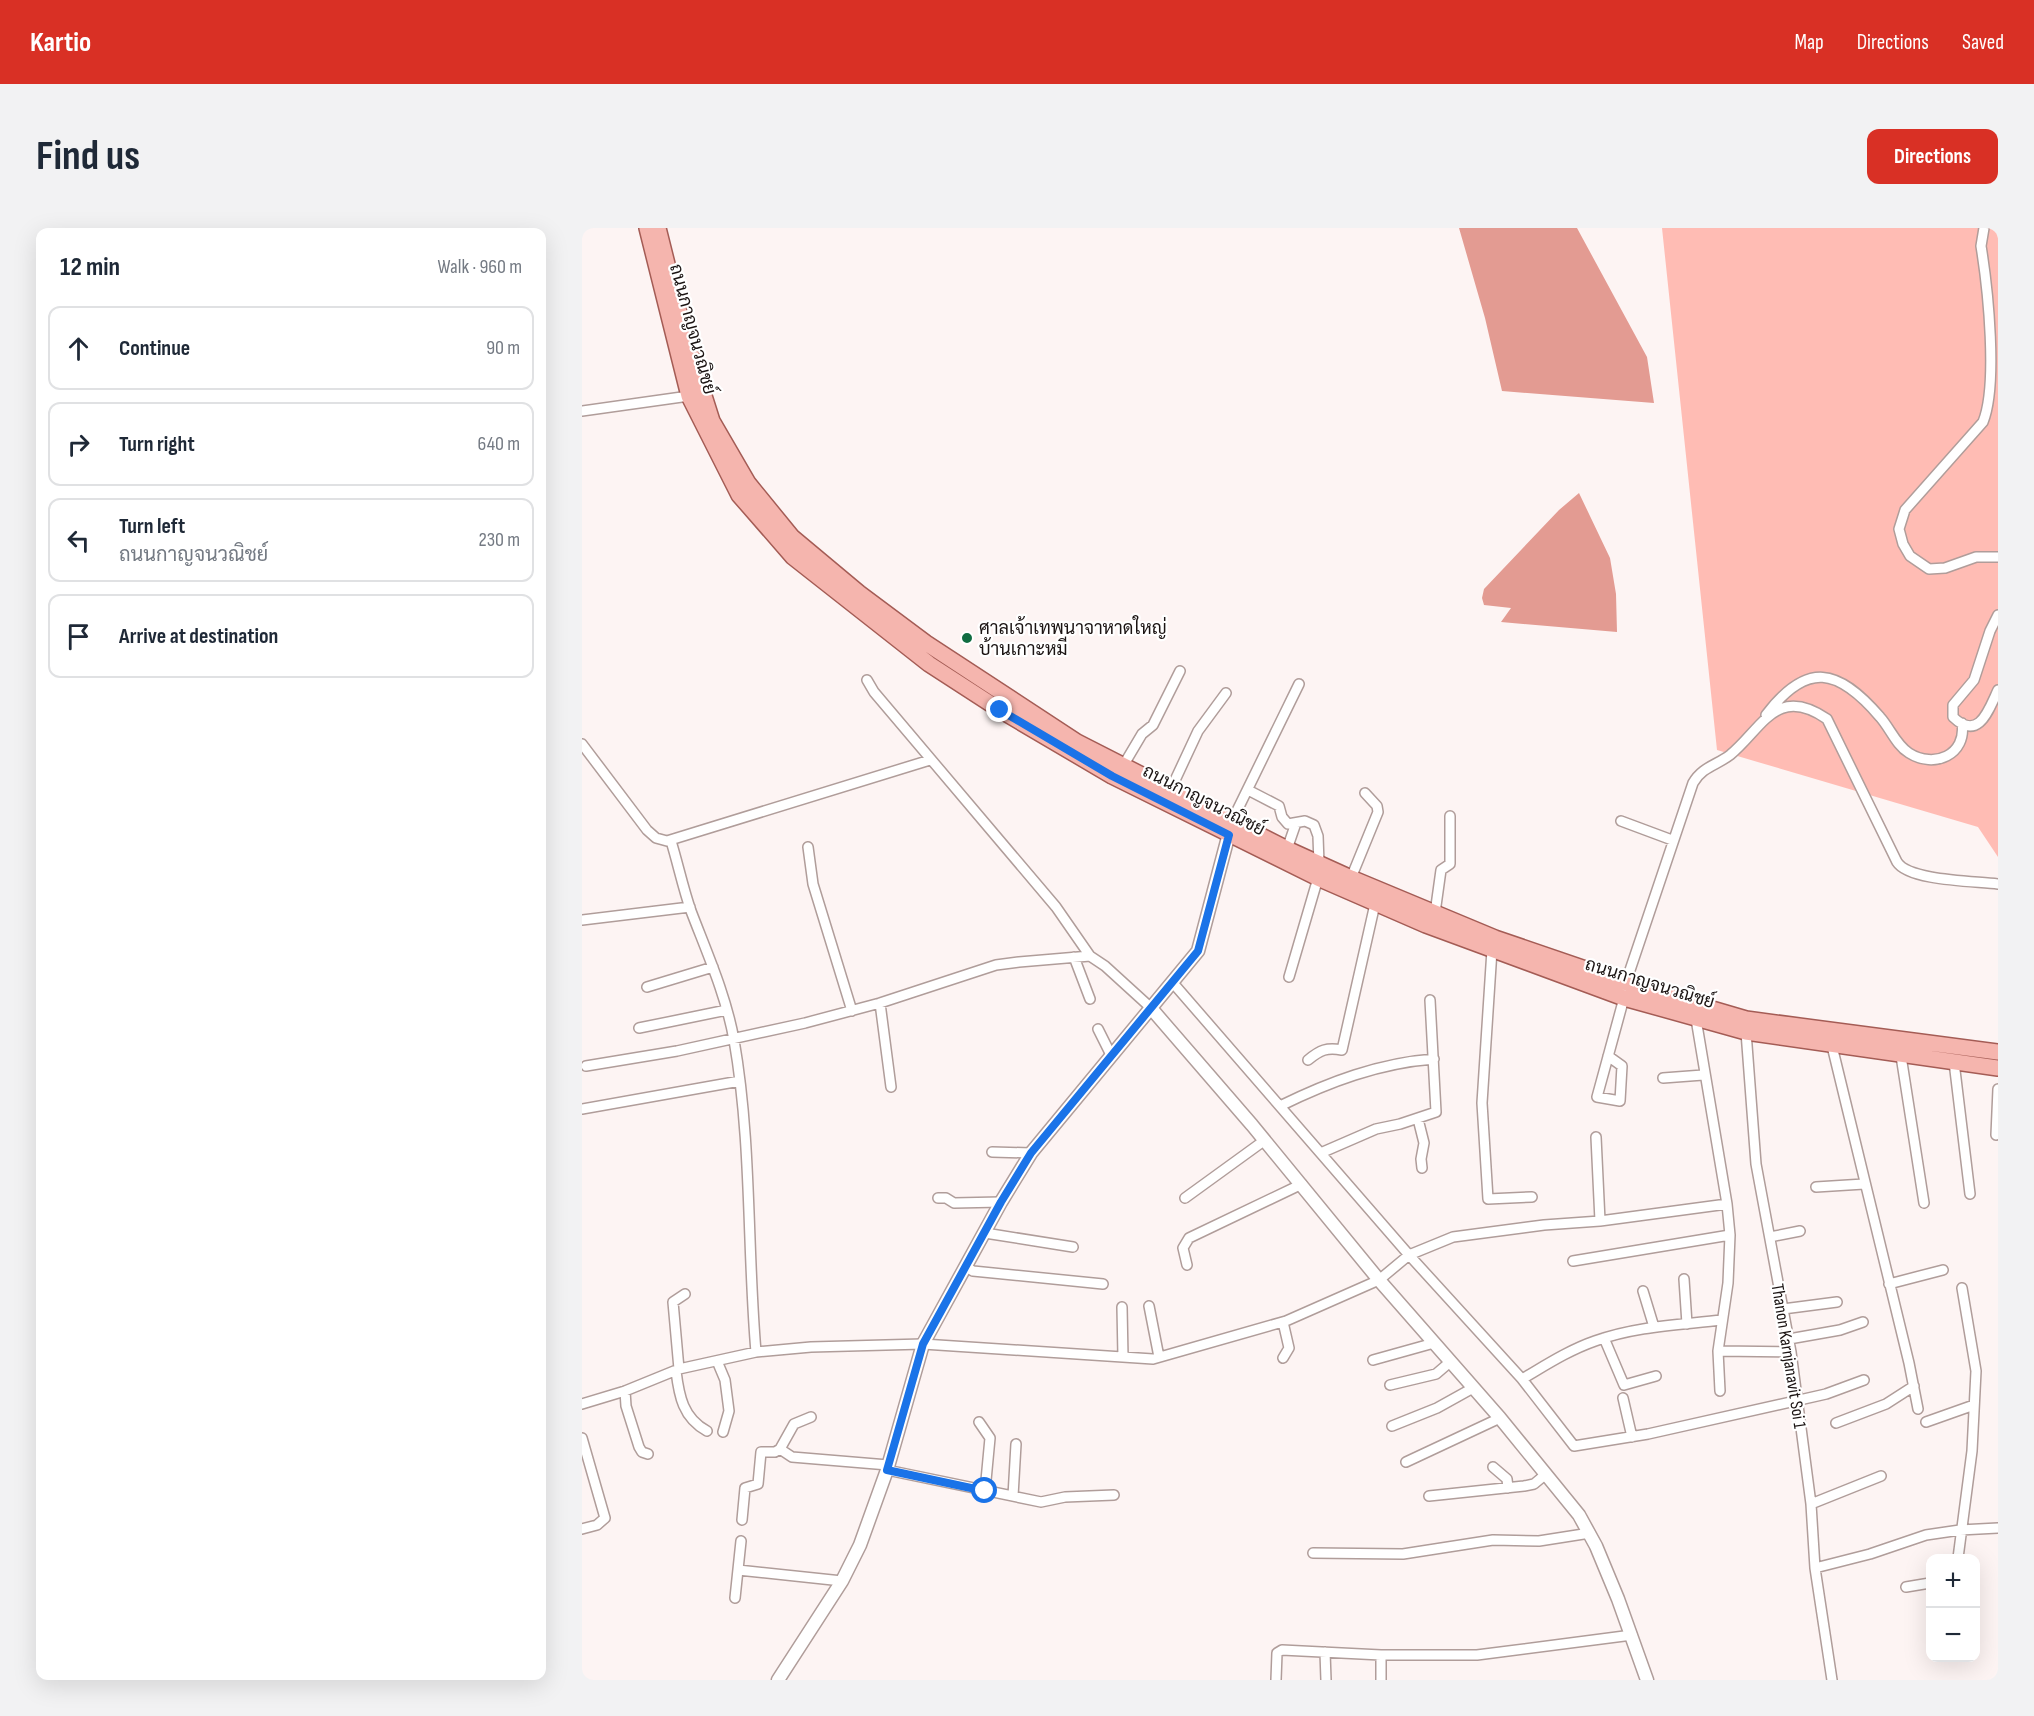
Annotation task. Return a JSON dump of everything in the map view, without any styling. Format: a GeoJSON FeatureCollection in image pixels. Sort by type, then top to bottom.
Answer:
{"type":"FeatureCollection","features":[{"type":"Feature","properties":{"kind":"main road","name":"ถนนกาญจนวณิชย์"},"geometry":{"type":"LineString","coordinates":[[646,228],[689,396],[739,495],[792,557],[858,610],[929,664],[1068,752],[1319,871],[1351,878],[1435,913],[1493,944],[1624,998],[1746,1032],[1901,1056],[1998,1068]]}},
{"type":"Feature","properties":{"kind":"main road","name":"ถนนกาญจนวณิชย์"},"geometry":{"type":"LineString","coordinates":[[658,228],[685,336],[712,421],[748,483],[792,537],[859,593],[926,643],[1045,722],[1170,791],[1231,828],[1287,849],[1375,904],[1493,944],[1746,1019],[1998,1052]]}},
{"type":"Feature","properties":{"kind":"street"},"geometry":{"type":"LineString","coordinates":[[1984,228],[1981,242],[1992,358],[1989,410],[1983,422],[1905,510],[1899,529],[1903,544],[1910,556],[1929,569],[1945,568],[1976,557],[1998,557]]}},
{"type":"Feature","properties":{"kind":"street"},"geometry":{"type":"LineString","coordinates":[[582,411],[689,396]]}},
{"type":"Feature","properties":{"kind":"street"},"geometry":{"type":"LineString","coordinates":[[1998,615],[1990,631],[1974,680],[1953,705],[1953,717],[1962,723],[1974,725],[1984,720],[1998,690]]}},
{"type":"Feature","properties":{"kind":"street"},"geometry":{"type":"LineString","coordinates":[[1123,766],[1142,734],[1153,725],[1180,671]]}},
{"type":"Feature","properties":{"kind":"street"},"geometry":{"type":"LineString","coordinates":[[1608,1056],[1622,1066],[1620,1101],[1597,1097],[1608,1056],[1624,998],[1626,982],[1672,840],[1698,774],[1730,755],[1794,684],[1805,678],[1828,677],[1856,692],[1882,719],[1900,745],[1915,756],[1932,759],[1954,752],[1961,744],[1962,723]]}},
{"type":"Feature","properties":{"kind":"street"},"geometry":{"type":"LineString","coordinates":[[867,680],[874,692],[906,727],[930,760],[1056,907],[1090,956],[1105,966],[1150,1008],[1265,1140],[1379,1280],[1500,1418],[1579,1515],[1590,1533],[1632,1635],[1647,1680]]}},
{"type":"Feature","properties":{"kind":"street"},"geometry":{"type":"LineString","coordinates":[[778,1680],[842,1581],[867,1528],[888,1467],[923,1344],[1001,1202],[1031,1153],[1173,983],[1203,942],[1231,828],[1299,684]]}},
{"type":"Feature","properties":{"kind":"street"},"geometry":{"type":"LineString","coordinates":[[1170,791],[1198,731],[1227,693]]}},
{"type":"Feature","properties":{"kind":"street"},"geometry":{"type":"LineString","coordinates":[[1762,719],[1781,710],[1798,707],[1808,708],[1827,719],[1897,862],[1904,870],[1918,875],[1998,884]]}},
{"type":"Feature","properties":{"kind":"street"},"geometry":{"type":"LineString","coordinates":[[582,744],[647,830],[661,840],[671,841],[930,760]]}},
{"type":"Feature","properties":{"kind":"street"},"geometry":{"type":"LineString","coordinates":[[1248,790],[1279,806],[1286,823],[1308,822],[1316,828],[1319,871],[1289,977]]}},
{"type":"Feature","properties":{"kind":"street"},"geometry":{"type":"LineString","coordinates":[[1351,878],[1378,812],[1377,806],[1365,793]]}},
{"type":"Feature","properties":{"kind":"street"},"geometry":{"type":"LineString","coordinates":[[1435,913],[1442,870],[1450,864],[1450,816]]}},
{"type":"Feature","properties":{"kind":"street"},"geometry":{"type":"LineString","coordinates":[[1621,822],[1672,840]]}},
{"type":"Feature","properties":{"kind":"street"},"geometry":{"type":"LineString","coordinates":[[1287,849],[1296,823]]}},
{"type":"Feature","properties":{"kind":"street"},"geometry":{"type":"LineString","coordinates":[[671,841],[690,907],[713,967],[734,1038],[747,1139],[752,1301],[756,1352]]}},
{"type":"Feature","properties":{"kind":"street"},"geometry":{"type":"LineString","coordinates":[[808,847],[813,884],[852,1011]]}},
{"type":"Feature","properties":{"kind":"street"},"geometry":{"type":"LineString","coordinates":[[1308,1060],[1318,1052],[1329,1048],[1342,1050],[1375,904]]}},
{"type":"Feature","properties":{"kind":"street"},"geometry":{"type":"LineString","coordinates":[[582,920],[690,907]]}},
{"type":"Feature","properties":{"kind":"street"},"geometry":{"type":"LineString","coordinates":[[1493,944],[1482,1103],[1488,1199],[1532,1197]]}},
{"type":"Feature","properties":{"kind":"street"},"geometry":{"type":"LineString","coordinates":[[586,1066],[677,1051],[852,1011],[996,965],[1090,956]]}},
{"type":"Feature","properties":{"kind":"street"},"geometry":{"type":"LineString","coordinates":[[1074,957],[1090,999]]}},
{"type":"Feature","properties":{"kind":"street"},"geometry":{"type":"LineString","coordinates":[[647,987],[713,967]]}},
{"type":"Feature","properties":{"kind":"street"},"geometry":{"type":"LineString","coordinates":[[1173,983],[1323,1152],[1409,1255],[1522,1379],[1574,1446],[1632,1437],[1826,1394],[1864,1380]]}},
{"type":"Feature","properties":{"kind":"street"},"geometry":{"type":"LineString","coordinates":[[1323,1152],[1372,1130],[1418,1119],[1433,1114],[1437,1110],[1430,1000]]}},
{"type":"Feature","properties":{"kind":"street"},"geometry":{"type":"LineString","coordinates":[[880,1003],[891,1087]]}},
{"type":"Feature","properties":{"kind":"street"},"geometry":{"type":"LineString","coordinates":[[639,1028],[727,1010]]}},
{"type":"Feature","properties":{"kind":"street"},"geometry":{"type":"LineString","coordinates":[[1696,1019],[1703,1075],[1727,1204],[1730,1235],[1730,1270],[1718,1352],[1720,1391]]}},
{"type":"Feature","properties":{"kind":"street"},"geometry":{"type":"LineString","coordinates":[[1098,1029],[1111,1055]]}},
{"type":"Feature","properties":{"kind":"street","name":"Thanon Karnjanavit Soi 1"},"geometry":{"type":"LineString","coordinates":[[1746,1032],[1756,1164],[1791,1352],[1810,1504],[1815,1568],[1832,1680]]}},
{"type":"Feature","properties":{"kind":"street"},"geometry":{"type":"LineString","coordinates":[[1832,1046],[1918,1409]]}},
{"type":"Feature","properties":{"kind":"street"},"geometry":{"type":"LineString","coordinates":[[1901,1056],[1924,1203]]}},
{"type":"Feature","properties":{"kind":"street"},"geometry":{"type":"LineString","coordinates":[[1280,1106],[1324,1085],[1393,1063],[1434,1059]]}},
{"type":"Feature","properties":{"kind":"street"},"geometry":{"type":"LineString","coordinates":[[1954,1062],[1970,1194]]}},
{"type":"Feature","properties":{"kind":"street"},"geometry":{"type":"LineString","coordinates":[[1663,1078],[1703,1075]]}},
{"type":"Feature","properties":{"kind":"street"},"geometry":{"type":"LineString","coordinates":[[582,1109],[741,1081]]}},
{"type":"Feature","properties":{"kind":"street"},"geometry":{"type":"LineString","coordinates":[[1996,1135],[1998,1089]]}},
{"type":"Feature","properties":{"kind":"street"},"geometry":{"type":"LineString","coordinates":[[1418,1119],[1424,1143],[1422,1168]]}},
{"type":"Feature","properties":{"kind":"street"},"geometry":{"type":"LineString","coordinates":[[1596,1137],[1600,1221]]}},
{"type":"Feature","properties":{"kind":"street"},"geometry":{"type":"LineString","coordinates":[[1185,1198],[1265,1140]]}},
{"type":"Feature","properties":{"kind":"street"},"geometry":{"type":"LineString","coordinates":[[992,1152],[1031,1153]]}},
{"type":"Feature","properties":{"kind":"street"},"geometry":{"type":"LineString","coordinates":[[1187,1265],[1184,1248],[1189,1238],[1302,1184]]}},
{"type":"Feature","properties":{"kind":"street"},"geometry":{"type":"LineString","coordinates":[[1816,1187],[1864,1184]]}},
{"type":"Feature","properties":{"kind":"street"},"geometry":{"type":"LineString","coordinates":[[938,1198],[946,1198],[954,1203],[1001,1202]]}},
{"type":"Feature","properties":{"kind":"street"},"geometry":{"type":"LineString","coordinates":[[582,1404],[625,1391],[677,1370],[756,1352],[811,1347],[923,1344],[1159,1357],[1283,1322],[1379,1280],[1409,1255],[1444,1239],[1466,1234],[1600,1221],[1727,1204]]}},
{"type":"Feature","properties":{"kind":"street"},"geometry":{"type":"LineString","coordinates":[[1770,1237],[1800,1231]]}},
{"type":"Feature","properties":{"kind":"street"},"geometry":{"type":"LineString","coordinates":[[985,1233],[1073,1247]]}},
{"type":"Feature","properties":{"kind":"street"},"geometry":{"type":"LineString","coordinates":[[1573,1261],[1730,1235]]}},
{"type":"Feature","properties":{"kind":"street"},"geometry":{"type":"LineString","coordinates":[[966,1267],[973,1271],[1103,1284]]}},
{"type":"Feature","properties":{"kind":"street"},"geometry":{"type":"LineString","coordinates":[[1889,1284],[1943,1270]]}},
{"type":"Feature","properties":{"kind":"street"},"geometry":{"type":"LineString","coordinates":[[1684,1279],[1687,1324]]}},
{"type":"Feature","properties":{"kind":"street"},"geometry":{"type":"LineString","coordinates":[[1958,1554],[1972,1451],[1975,1362],[1962,1288]]}},
{"type":"Feature","properties":{"kind":"street"},"geometry":{"type":"LineString","coordinates":[[1643,1291],[1654,1327]]}},
{"type":"Feature","properties":{"kind":"street"},"geometry":{"type":"LineString","coordinates":[[685,1294],[673,1302],[680,1396],[687,1414],[694,1423],[707,1431]]}},
{"type":"Feature","properties":{"kind":"street"},"geometry":{"type":"LineString","coordinates":[[1784,1310],[1837,1302]]}},
{"type":"Feature","properties":{"kind":"street"},"geometry":{"type":"LineString","coordinates":[[1149,1306],[1159,1357]]}},
{"type":"Feature","properties":{"kind":"street"},"geometry":{"type":"LineString","coordinates":[[1122,1307],[1123,1356]]}},
{"type":"Feature","properties":{"kind":"street"},"geometry":{"type":"LineString","coordinates":[[1522,1379],[1570,1351],[1604,1338],[1654,1327],[1722,1320]]}},
{"type":"Feature","properties":{"kind":"street"},"geometry":{"type":"LineString","coordinates":[[1283,1322],[1289,1345],[1288,1353],[1283,1358]]}},
{"type":"Feature","properties":{"kind":"street"},"geometry":{"type":"LineString","coordinates":[[1789,1340],[1840,1330],[1863,1322]]}},
{"type":"Feature","properties":{"kind":"street"},"geometry":{"type":"LineString","coordinates":[[1604,1338],[1624,1385],[1656,1376]]}},
{"type":"Feature","properties":{"kind":"street"},"geometry":{"type":"LineString","coordinates":[[1373,1360],[1434,1343]]}},
{"type":"Feature","properties":{"kind":"street"},"geometry":{"type":"LineString","coordinates":[[1718,1352],[1791,1352]]}},
{"type":"Feature","properties":{"kind":"street"},"geometry":{"type":"LineString","coordinates":[[717,1361],[725,1380],[729,1411],[723,1432]]}},
{"type":"Feature","properties":{"kind":"street"},"geometry":{"type":"LineString","coordinates":[[1390,1385],[1436,1374],[1450,1362]]}},
{"type":"Feature","properties":{"kind":"street"},"geometry":{"type":"LineString","coordinates":[[1836,1423],[1886,1404],[1914,1386]]}},
{"type":"Feature","properties":{"kind":"street"},"geometry":{"type":"LineString","coordinates":[[1392,1426],[1437,1408],[1473,1388]]}},
{"type":"Feature","properties":{"kind":"street"},"geometry":{"type":"LineString","coordinates":[[625,1391],[626,1406],[639,1447],[642,1452],[648,1454]]}},
{"type":"Feature","properties":{"kind":"street"},"geometry":{"type":"LineString","coordinates":[[1623,1398],[1632,1437]]}},
{"type":"Feature","properties":{"kind":"street"},"geometry":{"type":"LineString","coordinates":[[1926,1422],[1974,1405]]}},
{"type":"Feature","properties":{"kind":"street"},"geometry":{"type":"LineString","coordinates":[[742,1520],[745,1488],[755,1486],[759,1482],[760,1453],[776,1452],[794,1424],[812,1418]]}},
{"type":"Feature","properties":{"kind":"street"},"geometry":{"type":"LineString","coordinates":[[1406,1462],[1500,1418]]}},
{"type":"Feature","properties":{"kind":"street"},"geometry":{"type":"LineString","coordinates":[[980,1422],[990,1438],[985,1491]]}},
{"type":"Feature","properties":{"kind":"street"},"geometry":{"type":"LineString","coordinates":[[582,1438],[605,1518],[597,1526],[582,1529]]}},
{"type":"Feature","properties":{"kind":"street"},"geometry":{"type":"LineString","coordinates":[[1012,1496],[1016,1444]]}},
{"type":"Feature","properties":{"kind":"street"},"geometry":{"type":"LineString","coordinates":[[780,1449],[792,1457],[888,1467],[985,1491],[1048,1502],[1065,1497],[1114,1495]]}},
{"type":"Feature","properties":{"kind":"street"},"geometry":{"type":"LineString","coordinates":[[1493,1467],[1507,1479],[1508,1488]]}},
{"type":"Feature","properties":{"kind":"street"},"geometry":{"type":"LineString","coordinates":[[1430,1496],[1534,1484],[1546,1474]]}},
{"type":"Feature","properties":{"kind":"street"},"geometry":{"type":"LineString","coordinates":[[1810,1504],[1881,1476]]}},
{"type":"Feature","properties":{"kind":"street"},"geometry":{"type":"LineString","coordinates":[[1815,1568],[1870,1554],[1926,1535],[1998,1528]]}},
{"type":"Feature","properties":{"kind":"street"},"geometry":{"type":"LineString","coordinates":[[1313,1553],[1403,1554],[1493,1540],[1539,1541],[1590,1533]]}},
{"type":"Feature","properties":{"kind":"street"},"geometry":{"type":"LineString","coordinates":[[735,1598],[741,1541]]}},
{"type":"Feature","properties":{"kind":"street"},"geometry":{"type":"LineString","coordinates":[[738,1570],[842,1581]]}},
{"type":"Feature","properties":{"kind":"street"},"geometry":{"type":"LineString","coordinates":[[1906,1587],[1926,1583]]}},
{"type":"Feature","properties":{"kind":"street"},"geometry":{"type":"LineString","coordinates":[[1276,1680],[1279,1651],[1381,1655],[1477,1655],[1632,1635]]}},
{"type":"Feature","properties":{"kind":"street"},"geometry":{"type":"LineString","coordinates":[[1325,1652],[1326,1680]]}},
{"type":"Feature","properties":{"kind":"street"},"geometry":{"type":"LineString","coordinates":[[1381,1655],[1381,1680]]}},
{"type":"Feature","properties":{"kind":"shaded area"},"geometry":{"type":"Polygon","coordinates":[[[1459,228],[1577,228],[1647,357],[1654,403],[1502,391],[1485,318],[1459,228]]]}},
{"type":"Feature","properties":{"kind":"shaded area"},"geometry":{"type":"Polygon","coordinates":[[[1662,228],[1998,228],[1998,857],[1978,827],[1717,750],[1662,228]]]}},
{"type":"Feature","properties":{"kind":"shaded area"},"geometry":{"type":"Polygon","coordinates":[[[1579,493],[1610,558],[1616,594],[1617,632],[1501,622],[1511,608],[1484,605],[1482,598],[1484,589],[1559,510],[1579,493]]]}},
{"type":"Feature","properties":{"kind":"place","name":"ศาลเจ้าเทพนาจาหาดใหญ่ บ้านเกาะหมี"},"geometry":{"type":"Point","coordinates":[967,638]}},
{"type":"Feature","properties":{"kind":"route"},"geometry":{"type":"LineString","coordinates":[[985,1491],[887,1470],[923,1344],[1001,1202],[1031,1153],[1198,951],[1203,942],[1229,835],[1068,752],[1000,710]]}}]}
